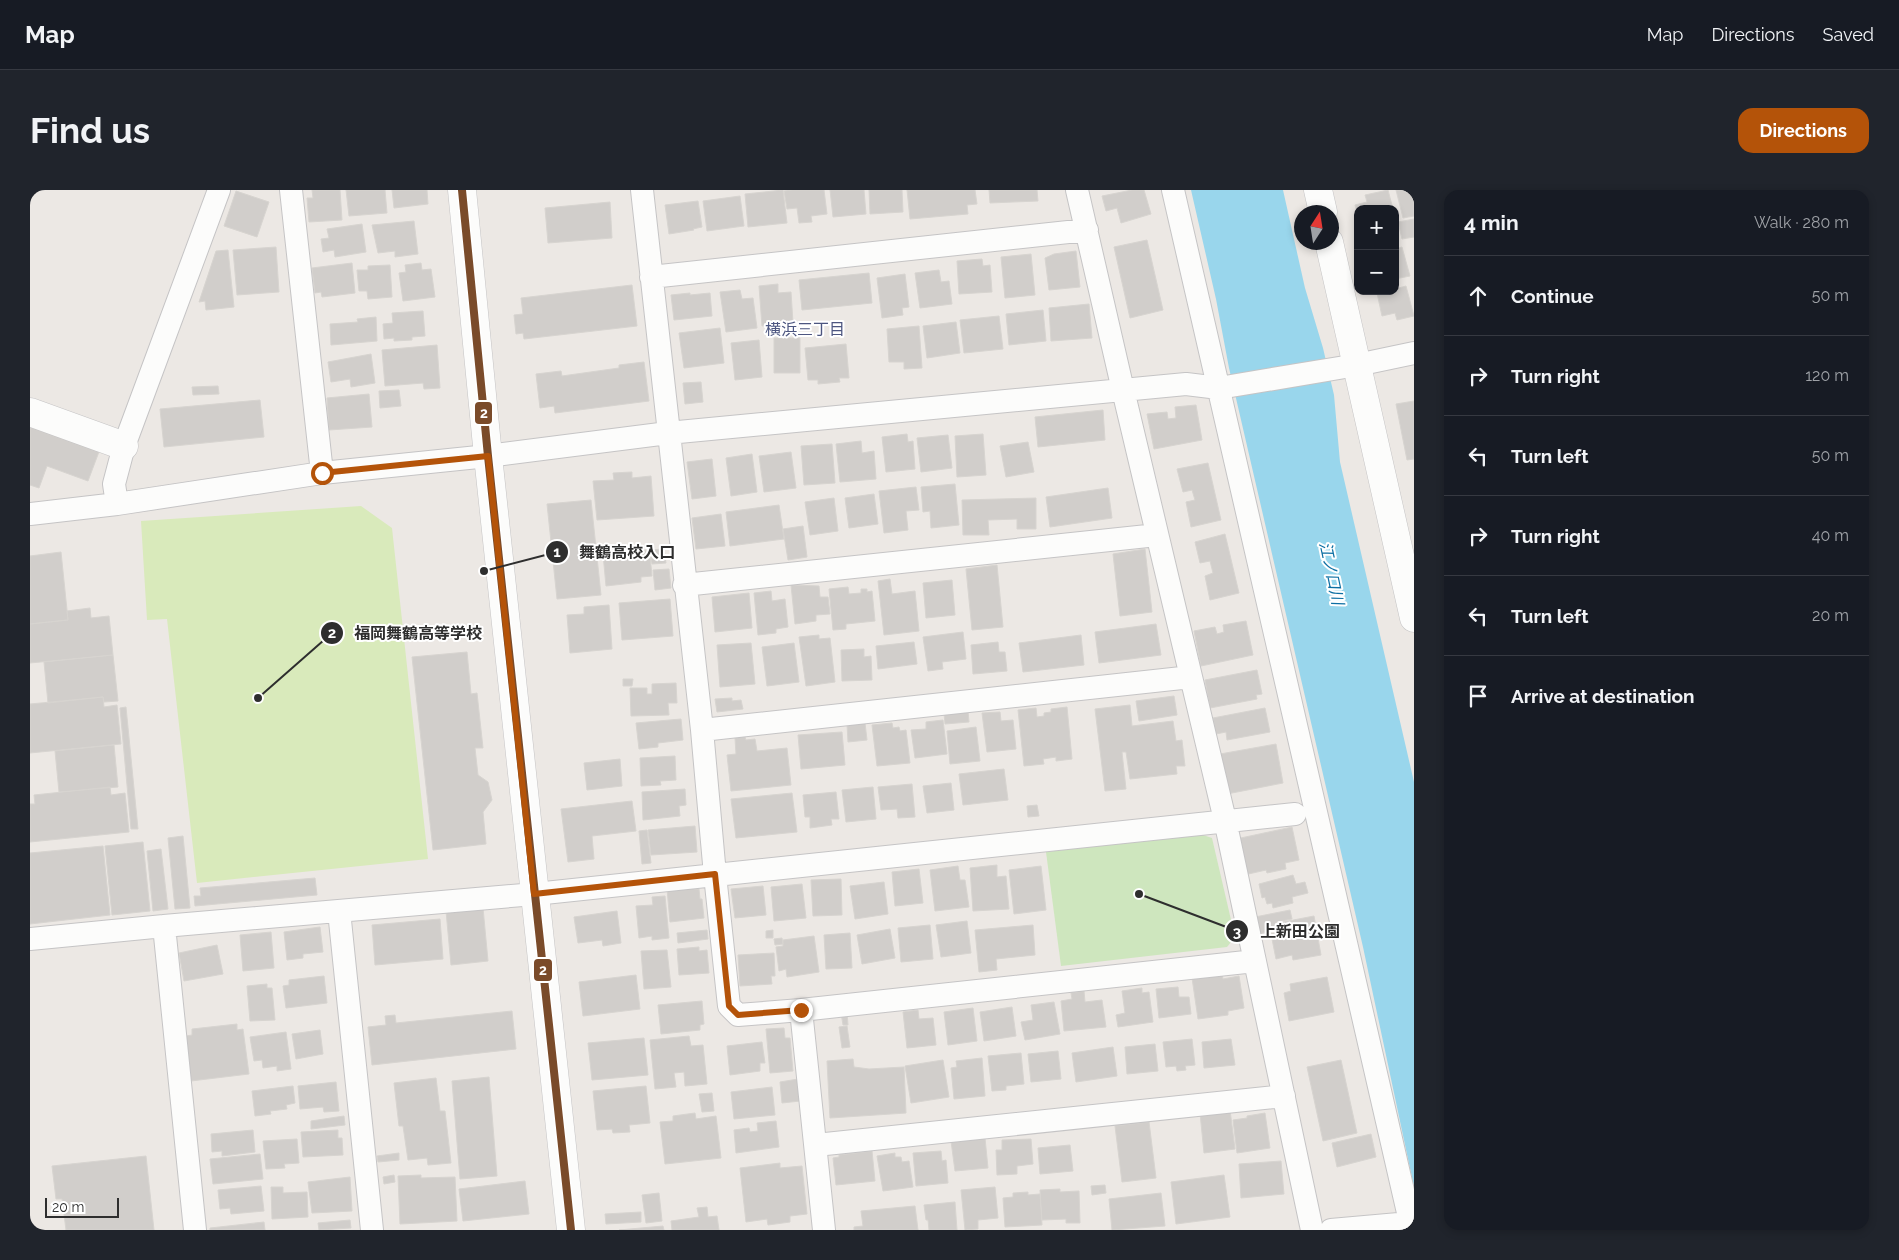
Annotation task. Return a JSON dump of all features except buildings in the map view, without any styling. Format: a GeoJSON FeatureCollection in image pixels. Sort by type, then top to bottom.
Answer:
{"type":"FeatureCollection","features":[{"type":"Feature","properties":{"kind":"street"},"geometry":{"type":"LineString","coordinates":[[117,504],[114,484],[124,446],[219,190]]}},
{"type":"Feature","properties":{"kind":"street"},"geometry":{"type":"LineString","coordinates":[[291,190],[322,473]]}},
{"type":"Feature","properties":{"kind":"street"},"geometry":{"type":"LineString","coordinates":[[462,190],[488,456],[571,1230]]}},
{"type":"Feature","properties":{"kind":"street"},"geometry":{"type":"LineString","coordinates":[[642,190],[684,585],[702,730],[729,1006],[738,1015],[801,1010],[1255,961]]}},
{"type":"Feature","properties":{"kind":"street"},"geometry":{"type":"LineString","coordinates":[[1078,190],[1122,390],[1225,820],[1312,1230]]}},
{"type":"Feature","properties":{"kind":"street"},"geometry":{"type":"LineString","coordinates":[[1174,190],[1411,1227],[1331,1230]]}},
{"type":"Feature","properties":{"kind":"street"},"geometry":{"type":"LineString","coordinates":[[1318,190],[1321,205]]}},
{"type":"Feature","properties":{"kind":"street"},"geometry":{"type":"LineString","coordinates":[[651,277],[1086,230]]}},
{"type":"Feature","properties":{"kind":"street"},"geometry":{"type":"LineString","coordinates":[[1331,250],[1414,618]]}},
{"type":"Feature","properties":{"kind":"street"},"geometry":{"type":"LineString","coordinates":[[30,514],[117,504],[322,473],[488,456],[668,433],[1186,384],[1219,388],[1357,366],[1414,353]]}},
{"type":"Feature","properties":{"kind":"street"},"geometry":{"type":"LineString","coordinates":[[30,412],[124,446]]}},
{"type":"Feature","properties":{"kind":"street"},"geometry":{"type":"LineString","coordinates":[[684,585],[1157,534]]}},
{"type":"Feature","properties":{"kind":"street"},"geometry":{"type":"LineString","coordinates":[[702,730],[1191,677]]}},
{"type":"Feature","properties":{"kind":"street"},"geometry":{"type":"LineString","coordinates":[[30,940],[164,926],[534,894],[1295,814]]}},
{"type":"Feature","properties":{"kind":"street"},"geometry":{"type":"LineString","coordinates":[[339,911],[372,1230]]}},
{"type":"Feature","properties":{"kind":"street"},"geometry":{"type":"LineString","coordinates":[[164,926],[195,1230]]}},
{"type":"Feature","properties":{"kind":"street"},"geometry":{"type":"LineString","coordinates":[[801,1010],[824,1230]]}},
{"type":"Feature","properties":{"kind":"street"},"geometry":{"type":"LineString","coordinates":[[816,1145],[1284,1096]]}},
{"type":"Feature","properties":{"kind":"green space"},"geometry":{"type":"Polygon","coordinates":[[[361,506],[392,528],[428,859],[197,883],[167,619],[147,620],[141,521],[361,506]]]}},
{"type":"Feature","properties":{"kind":"green space"},"geometry":{"type":"Polygon","coordinates":[[[1200,834],[1212,838],[1235,937],[1227,947],[1061,966],[1046,852],[1200,834]]]}},
{"type":"Feature","properties":{"kind":"water","name":"江ノ口川"},"geometry":{"type":"Polygon","coordinates":[[[1191,190],[1283,190],[1294,239],[1294,250],[1296,250],[1334,395],[1340,462],[1414,782],[1414,1187],[1363,947],[1229,368],[1216,299],[1191,190]]]}},
{"type":"Feature","properties":{"kind":"transit line","name":"2"},"geometry":{"type":"LineString","coordinates":[[462,190],[488,456],[571,1230]]}},
{"type":"Feature","properties":{"kind":"place","name":"舞鶴高校入口"},"geometry":{"type":"Point","coordinates":[484,571]}},
{"type":"Feature","properties":{"kind":"place","name":"福岡舞鶴高等学校"},"geometry":{"type":"Point","coordinates":[258,698]}},
{"type":"Feature","properties":{"kind":"place","name":"上新田公園"},"geometry":{"type":"Point","coordinates":[1139,894]}},
{"type":"Feature","properties":{"kind":"district","name":"横浜三丁目"},"geometry":{"type":"Point","coordinates":[805,329]}},
{"type":"Feature","properties":{"kind":"route"},"geometry":{"type":"LineString","coordinates":[[322,473],[488,456],[534,894],[715,874],[729,1006],[738,1015],[801,1010]]}}]}
